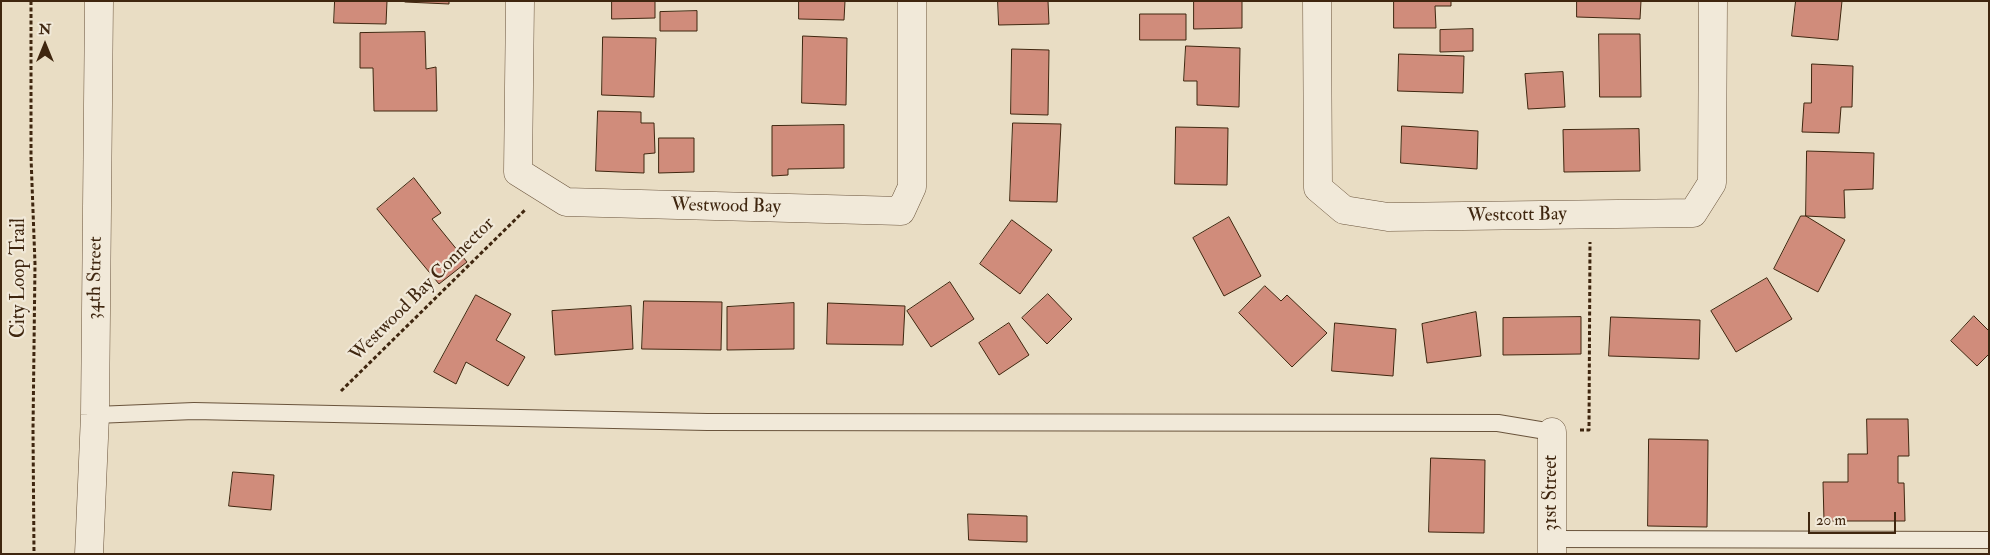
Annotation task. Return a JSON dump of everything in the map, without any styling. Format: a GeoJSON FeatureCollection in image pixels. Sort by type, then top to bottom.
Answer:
{"type":"FeatureCollection","features":[{"type":"Feature","properties":{"kind":"street","name":"34th Street"},"geometry":{"type":"LineString","coordinates":[[89,554],[95,415],[99,1]]}},
{"type":"Feature","properties":{"kind":"street","name":"Westwood Bay"},"geometry":{"type":"LineString","coordinates":[[520,1],[518,172],[566,202],[901,211],[912,187],[912,1]]}},
{"type":"Feature","properties":{"kind":"street","name":"Westcott Bay"},"geometry":{"type":"LineString","coordinates":[[1317,1],[1318,188],[1344,210],[1388,217],[1692,214],[1712,183],[1713,1]]}},
{"type":"Feature","properties":{"kind":"street","name":"31st Street"},"geometry":{"type":"LineString","coordinates":[[1552,432],[1552,546]]}},
{"type":"Feature","properties":{"kind":"lane"},"geometry":{"type":"LineString","coordinates":[[95,415],[194,411],[717,422],[1498,423],[1552,432]]}},
{"type":"Feature","properties":{"kind":"lane"},"geometry":{"type":"LineString","coordinates":[[1552,546],[1989,540]]}},
{"type":"Feature","properties":{"kind":"path","name":"City Loop Trail"},"geometry":{"type":"LineString","coordinates":[[31,1],[31,157],[34,264],[34,554]]}},
{"type":"Feature","properties":{"kind":"path","name":"Westwood Bay Connector"},"geometry":{"type":"LineString","coordinates":[[329,414],[329,403],[546,189]]}},
{"type":"Feature","properties":{"kind":"path"},"geometry":{"type":"LineString","coordinates":[[1552,432],[1589,430],[1590,215]]}},
{"type":"Feature","properties":{"kind":"building"},"geometry":{"type":"Polygon","coordinates":[[[335,1],[387,1],[386,24],[334,23],[335,1]]]}},
{"type":"Feature","properties":{"kind":"building"},"geometry":{"type":"Polygon","coordinates":[[[449,1],[449,4],[405,2],[449,1]]]}},
{"type":"Feature","properties":{"kind":"building"},"geometry":{"type":"Polygon","coordinates":[[[612,1],[655,1],[655,18],[612,19],[612,1]]]}},
{"type":"Feature","properties":{"kind":"building"},"geometry":{"type":"Polygon","coordinates":[[[799,1],[845,1],[844,20],[799,19],[799,1]]]}},
{"type":"Feature","properties":{"kind":"building"},"geometry":{"type":"Polygon","coordinates":[[[998,1],[1048,1],[1049,24],[999,25],[998,1]]]}},
{"type":"Feature","properties":{"kind":"building"},"geometry":{"type":"Polygon","coordinates":[[[1194,1],[1242,1],[1242,28],[1194,29],[1194,1]]]}},
{"type":"Feature","properties":{"kind":"building"},"geometry":{"type":"Polygon","coordinates":[[[1394,1],[1451,1],[1451,6],[1435,6],[1436,28],[1394,28],[1394,1]]]}},
{"type":"Feature","properties":{"kind":"building"},"geometry":{"type":"Polygon","coordinates":[[[1577,1],[1641,1],[1640,19],[1577,17],[1577,1]]]}},
{"type":"Feature","properties":{"kind":"building"},"geometry":{"type":"Polygon","coordinates":[[[1796,1],[1842,1],[1838,40],[1792,36],[1796,1]]]}},
{"type":"Feature","properties":{"kind":"building"},"geometry":{"type":"Polygon","coordinates":[[[697,11],[697,31],[660,31],[660,12],[697,11]]]}},
{"type":"Feature","properties":{"kind":"building"},"geometry":{"type":"Polygon","coordinates":[[[1140,14],[1186,14],[1186,40],[1140,40],[1140,14]]]}},
{"type":"Feature","properties":{"kind":"building"},"geometry":{"type":"Polygon","coordinates":[[[1473,29],[1473,51],[1440,52],[1440,30],[1473,29]]]}},
{"type":"Feature","properties":{"kind":"building"},"geometry":{"type":"Polygon","coordinates":[[[425,32],[426,69],[436,67],[437,111],[374,111],[373,68],[360,68],[360,33],[425,32]]]}},
{"type":"Feature","properties":{"kind":"building"},"geometry":{"type":"Polygon","coordinates":[[[1599,34],[1640,34],[1641,97],[1600,97],[1599,34]]]}},
{"type":"Feature","properties":{"kind":"building"},"geometry":{"type":"Polygon","coordinates":[[[803,36],[847,38],[846,105],[802,103],[803,36]]]}},
{"type":"Feature","properties":{"kind":"building"},"geometry":{"type":"Polygon","coordinates":[[[603,37],[656,38],[654,97],[602,95],[603,37]]]}},
{"type":"Feature","properties":{"kind":"building"},"geometry":{"type":"Polygon","coordinates":[[[1186,46],[1240,48],[1239,107],[1197,105],[1197,81],[1184,81],[1186,46]]]}},
{"type":"Feature","properties":{"kind":"building"},"geometry":{"type":"Polygon","coordinates":[[[1012,49],[1049,50],[1048,115],[1011,114],[1012,49]]]}},
{"type":"Feature","properties":{"kind":"building"},"geometry":{"type":"Polygon","coordinates":[[[1399,54],[1464,56],[1463,93],[1398,91],[1399,54]]]}},
{"type":"Feature","properties":{"kind":"building"},"geometry":{"type":"Polygon","coordinates":[[[1812,64],[1853,66],[1852,107],[1841,107],[1839,133],[1802,132],[1804,103],[1811,103],[1812,64]]]}},
{"type":"Feature","properties":{"kind":"building"},"geometry":{"type":"Polygon","coordinates":[[[1563,72],[1565,107],[1528,109],[1525,74],[1563,72]]]}},
{"type":"Feature","properties":{"kind":"building"},"geometry":{"type":"Polygon","coordinates":[[[598,111],[641,112],[641,123],[654,123],[655,153],[644,154],[644,173],[596,171],[598,111]]]}},
{"type":"Feature","properties":{"kind":"building"},"geometry":{"type":"Polygon","coordinates":[[[1013,123],[1061,124],[1057,202],[1010,201],[1013,123]]]}},
{"type":"Feature","properties":{"kind":"building"},"geometry":{"type":"Polygon","coordinates":[[[844,125],[844,168],[788,169],[788,175],[772,176],[772,126],[844,125]]]}},
{"type":"Feature","properties":{"kind":"building"},"geometry":{"type":"Polygon","coordinates":[[[1402,126],[1478,131],[1477,169],[1401,163],[1402,126]]]}},
{"type":"Feature","properties":{"kind":"building"},"geometry":{"type":"Polygon","coordinates":[[[1176,127],[1228,128],[1227,185],[1175,184],[1176,127]]]}},
{"type":"Feature","properties":{"kind":"building"},"geometry":{"type":"Polygon","coordinates":[[[1639,129],[1640,171],[1564,172],[1563,130],[1639,129]]]}},
{"type":"Feature","properties":{"kind":"building"},"geometry":{"type":"Polygon","coordinates":[[[659,138],[694,138],[694,172],[659,173],[659,138]]]}},
{"type":"Feature","properties":{"kind":"building"},"geometry":{"type":"Polygon","coordinates":[[[1807,151],[1874,153],[1873,189],[1844,190],[1845,218],[1806,216],[1807,151]]]}},
{"type":"Feature","properties":{"kind":"building"},"geometry":{"type":"Polygon","coordinates":[[[414,178],[441,213],[432,219],[467,262],[439,284],[377,209],[414,178]]]}},
{"type":"Feature","properties":{"kind":"building"},"geometry":{"type":"Polygon","coordinates":[[[1801,216],[1806,216],[1845,240],[1818,292],[1774,269],[1801,216]]]}},
{"type":"Feature","properties":{"kind":"building"},"geometry":{"type":"Polygon","coordinates":[[[1229,217],[1261,276],[1224,296],[1193,238],[1229,217]]]}},
{"type":"Feature","properties":{"kind":"building"},"geometry":{"type":"Polygon","coordinates":[[[1012,220],[1052,250],[1020,294],[980,264],[1012,220]]]}},
{"type":"Feature","properties":{"kind":"building"},"geometry":{"type":"Polygon","coordinates":[[[1767,278],[1792,319],[1736,352],[1711,311],[1767,278]]]}},
{"type":"Feature","properties":{"kind":"building"},"geometry":{"type":"Polygon","coordinates":[[[950,282],[974,319],[931,347],[907,311],[950,282]]]}},
{"type":"Feature","properties":{"kind":"building"},"geometry":{"type":"Polygon","coordinates":[[[1265,286],[1281,301],[1287,295],[1327,333],[1292,367],[1239,313],[1265,286]]]}},
{"type":"Feature","properties":{"kind":"building"},"geometry":{"type":"Polygon","coordinates":[[[1048,294],[1072,319],[1047,344],[1022,318],[1048,294]]]}},
{"type":"Feature","properties":{"kind":"building"},"geometry":{"type":"Polygon","coordinates":[[[476,295],[511,314],[496,340],[525,357],[508,386],[466,362],[456,384],[434,372],[476,295]]]}},
{"type":"Feature","properties":{"kind":"building"},"geometry":{"type":"Polygon","coordinates":[[[644,301],[722,302],[721,350],[642,349],[644,301]]]}},
{"type":"Feature","properties":{"kind":"building"},"geometry":{"type":"Polygon","coordinates":[[[794,303],[794,349],[727,350],[727,307],[794,303]]]}},
{"type":"Feature","properties":{"kind":"building"},"geometry":{"type":"Polygon","coordinates":[[[828,303],[905,306],[903,345],[827,344],[828,303]]]}},
{"type":"Feature","properties":{"kind":"building"},"geometry":{"type":"Polygon","coordinates":[[[631,306],[633,349],[555,355],[552,311],[631,306]]]}},
{"type":"Feature","properties":{"kind":"building"},"geometry":{"type":"Polygon","coordinates":[[[1476,312],[1481,356],[1427,363],[1422,324],[1476,312]]]}},
{"type":"Feature","properties":{"kind":"building"},"geometry":{"type":"Polygon","coordinates":[[[1974,316],[1989,331],[1989,354],[1977,366],[1951,341],[1974,316]]]}},
{"type":"Feature","properties":{"kind":"building"},"geometry":{"type":"Polygon","coordinates":[[[1581,317],[1581,354],[1503,355],[1503,318],[1581,317]]]}},
{"type":"Feature","properties":{"kind":"building"},"geometry":{"type":"Polygon","coordinates":[[[1611,317],[1700,320],[1699,359],[1609,356],[1611,317]]]}},
{"type":"Feature","properties":{"kind":"building"},"geometry":{"type":"Polygon","coordinates":[[[1009,323],[1029,355],[999,375],[979,343],[1009,323]]]}},
{"type":"Feature","properties":{"kind":"building"},"geometry":{"type":"Polygon","coordinates":[[[1335,323],[1396,329],[1393,376],[1332,371],[1335,323]]]}},
{"type":"Feature","properties":{"kind":"building"},"geometry":{"type":"Polygon","coordinates":[[[1867,419],[1908,419],[1909,456],[1898,456],[1898,483],[1904,483],[1905,521],[1824,521],[1823,482],[1848,482],[1848,454],[1867,454],[1867,419]]]}},
{"type":"Feature","properties":{"kind":"building"},"geometry":{"type":"Polygon","coordinates":[[[1649,439],[1708,440],[1707,527],[1648,526],[1649,439]]]}},
{"type":"Feature","properties":{"kind":"building"},"geometry":{"type":"Polygon","coordinates":[[[1431,458],[1485,460],[1484,533],[1429,532],[1431,458]]]}},
{"type":"Feature","properties":{"kind":"building"},"geometry":{"type":"Polygon","coordinates":[[[233,472],[274,475],[271,510],[229,506],[233,472]]]}},
{"type":"Feature","properties":{"kind":"building"},"geometry":{"type":"Polygon","coordinates":[[[968,514],[1027,516],[1027,542],[969,540],[968,514]]]}}]}
